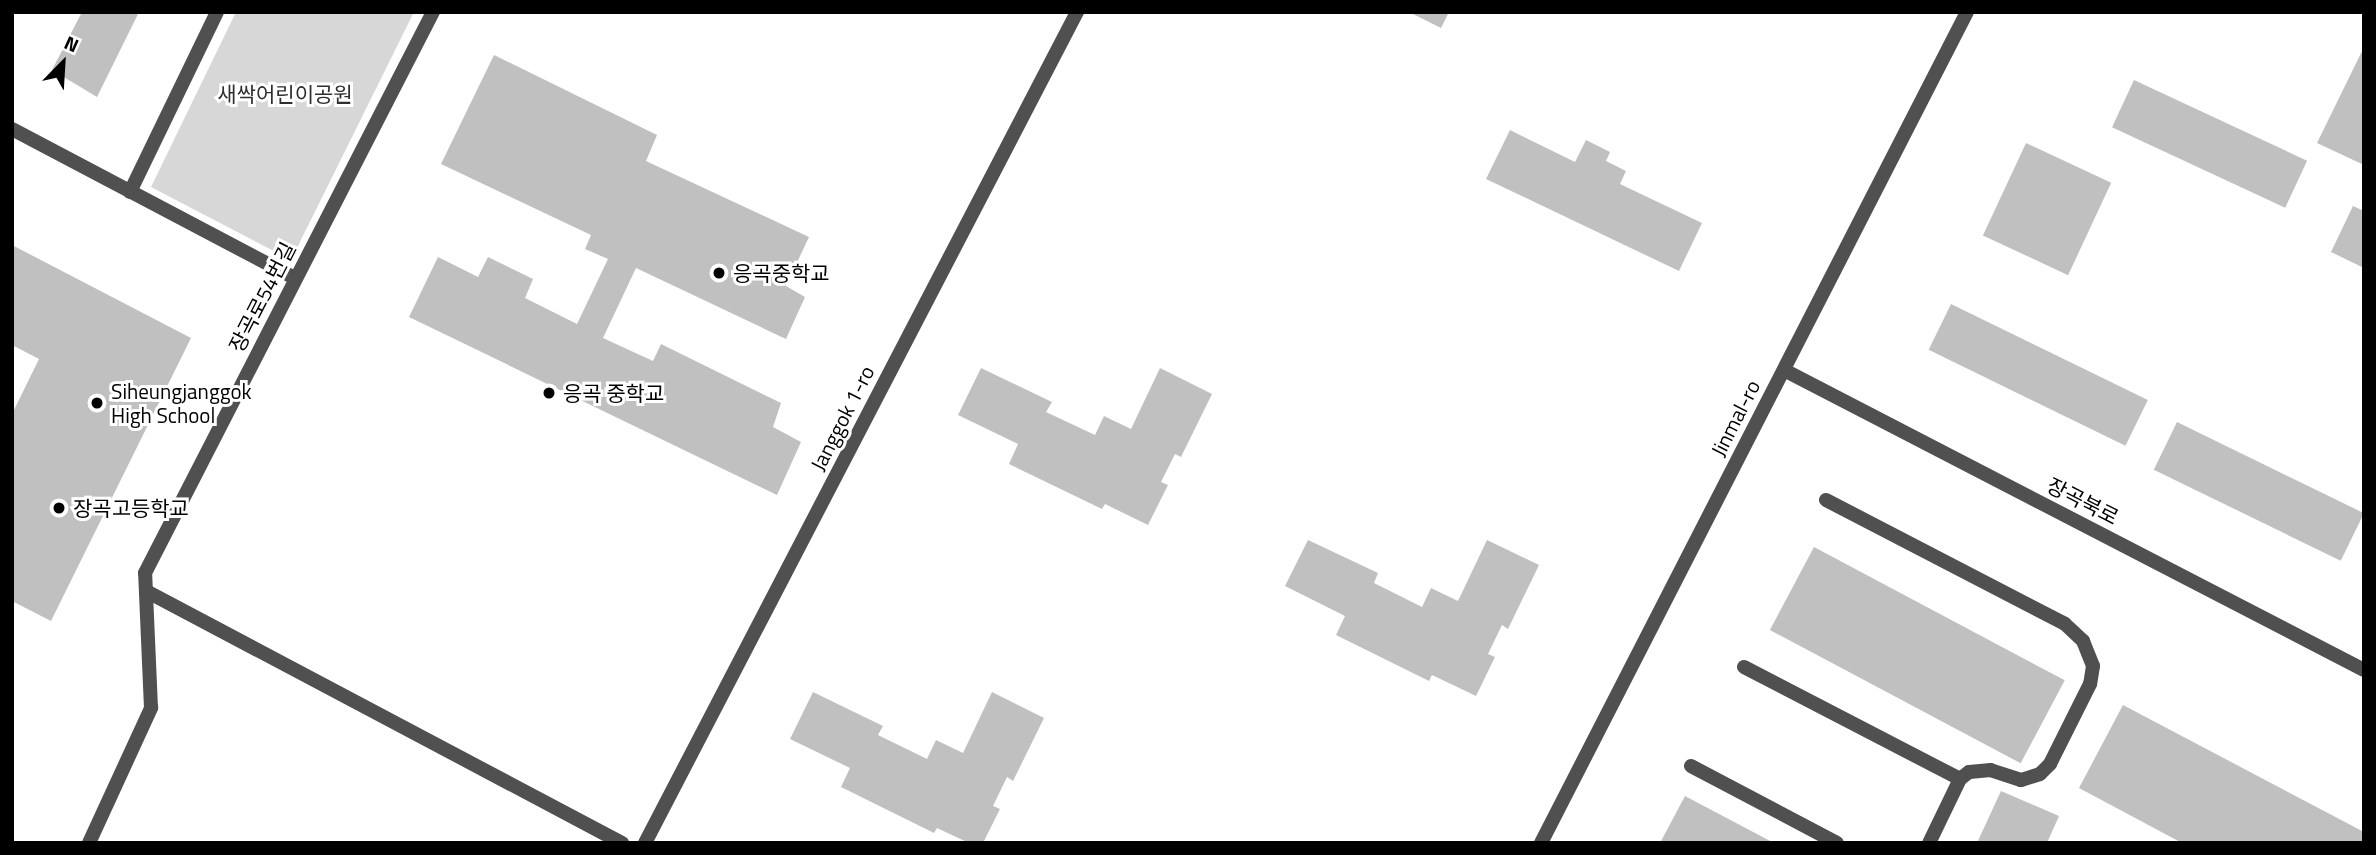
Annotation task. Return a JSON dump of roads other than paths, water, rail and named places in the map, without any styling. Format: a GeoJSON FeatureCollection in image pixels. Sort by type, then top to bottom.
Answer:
{"type":"FeatureCollection","features":[{"type":"Feature","properties":{"kind":"street"},"geometry":{"type":"LineString","coordinates":[[130,192],[218,12]]}},
{"type":"Feature","properties":{"kind":"street","name":"장곡로54번길"},"geometry":{"type":"LineString","coordinates":[[89,843],[151,708],[145,573],[433,12]]}},
{"type":"Feature","properties":{"kind":"street","name":"Janggok 1-ro"},"geometry":{"type":"LineString","coordinates":[[645,843],[1077,12]]}},
{"type":"Feature","properties":{"kind":"street","name":"Jinmal-ro"},"geometry":{"type":"LineString","coordinates":[[1541,843],[1967,12]]}},
{"type":"Feature","properties":{"kind":"street"},"geometry":{"type":"LineString","coordinates":[[12,129],[295,278]]}},
{"type":"Feature","properties":{"kind":"street","name":"장곡북로"},"geometry":{"type":"LineString","coordinates":[[1784,370],[2364,670]]}},
{"type":"Feature","properties":{"kind":"street"},"geometry":{"type":"LineString","coordinates":[[1826,500],[2065,624],[2083,641],[2094,666],[2090,684],[2050,764],[2040,774],[2021,780],[1991,771],[1969,772],[1960,779],[1929,843]]}},
{"type":"Feature","properties":{"kind":"street"},"geometry":{"type":"LineString","coordinates":[[146,591],[622,843]]}},
{"type":"Feature","properties":{"kind":"street"},"geometry":{"type":"LineString","coordinates":[[1744,667],[1960,779]]}},
{"type":"Feature","properties":{"kind":"street"},"geometry":{"type":"LineString","coordinates":[[1691,766],[1837,843]]}},
{"type":"Feature","properties":{"kind":"place","name":"응곡중학교"},"geometry":{"type":"Point","coordinates":[719,273]}},
{"type":"Feature","properties":{"kind":"place","name":"응곡 중학교"},"geometry":{"type":"Point","coordinates":[549,393]}},
{"type":"Feature","properties":{"kind":"place","name":"Siheungjanggok High School"},"geometry":{"type":"Point","coordinates":[97,403]}},
{"type":"Feature","properties":{"kind":"place","name":"장곡고등학교"},"geometry":{"type":"Point","coordinates":[59,508]}},
{"type":"Feature","properties":{"kind":"park label","name":"새싹어린이공원"},"geometry":{"type":"Point","coordinates":[285,94]}}]}
